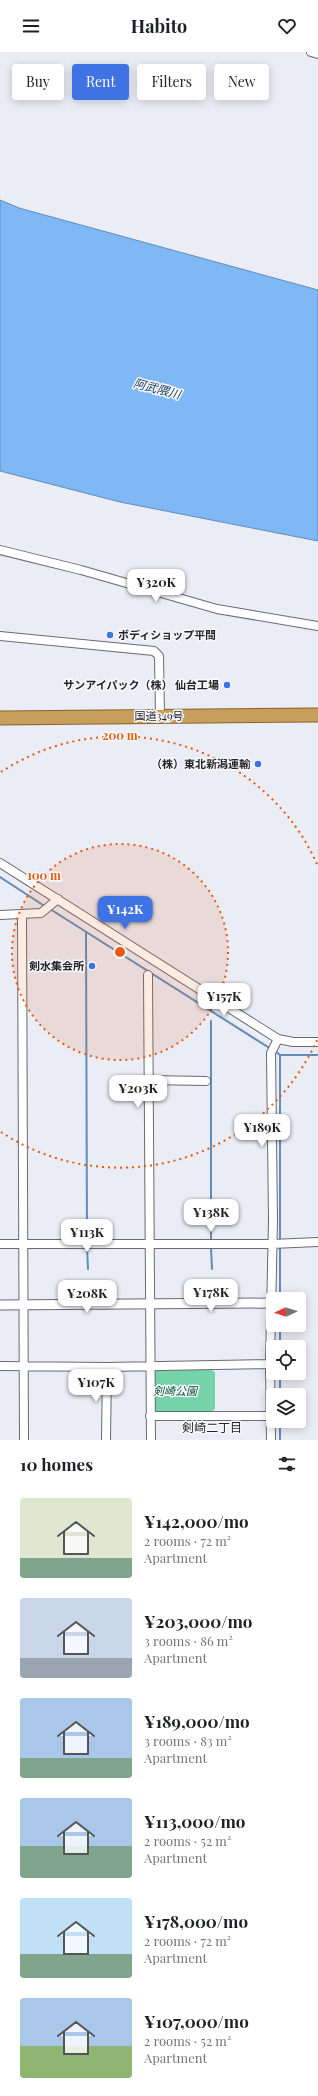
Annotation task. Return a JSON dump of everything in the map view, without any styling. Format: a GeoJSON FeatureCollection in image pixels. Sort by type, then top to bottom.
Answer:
{"type":"FeatureCollection","features":[{"type":"Feature","properties":{"kind":"highway","name":"国道349号"},"geometry":{"type":"LineString","coordinates":[[0,718],[318,715]]}},
{"type":"Feature","properties":{"kind":"street"},"geometry":{"type":"LineString","coordinates":[[311,52],[318,54]]}},
{"type":"Feature","properties":{"kind":"street"},"geometry":{"type":"LineString","coordinates":[[0,550],[81,570],[217,609],[318,626]]}},
{"type":"Feature","properties":{"kind":"street"},"geometry":{"type":"LineString","coordinates":[[0,636],[154,651],[159,656],[160,716]]}},
{"type":"Feature","properties":{"kind":"street"},"geometry":{"type":"LineString","coordinates":[[0,864],[277,1041],[318,1042]]}},
{"type":"Feature","properties":{"kind":"street"},"geometry":{"type":"LineString","coordinates":[[0,915],[41,913],[57,901]]}},
{"type":"Feature","properties":{"kind":"street"},"geometry":{"type":"LineString","coordinates":[[22,915],[24,1440]]}},
{"type":"Feature","properties":{"kind":"street"},"geometry":{"type":"LineString","coordinates":[[148,975],[150,1440]]}},
{"type":"Feature","properties":{"kind":"street"},"geometry":{"type":"LineString","coordinates":[[273,1292],[276,1243],[271,1053],[277,1041]]}},
{"type":"Feature","properties":{"kind":"street"},"geometry":{"type":"LineString","coordinates":[[148,1080],[206,1081]]}},
{"type":"Feature","properties":{"kind":"street"},"geometry":{"type":"LineString","coordinates":[[0,1244],[318,1242]]}},
{"type":"Feature","properties":{"kind":"street"},"geometry":{"type":"LineString","coordinates":[[0,1305],[266,1303]]}},
{"type":"Feature","properties":{"kind":"street"},"geometry":{"type":"LineString","coordinates":[[0,1366],[23,1365],[107,1367],[149,1365],[266,1364]]}},
{"type":"Feature","properties":{"kind":"street"},"geometry":{"type":"LineString","coordinates":[[106,1440],[107,1367]]}},
{"type":"Feature","properties":{"kind":"street"},"geometry":{"type":"LineString","coordinates":[[150,1416],[266,1416]]}},
{"type":"Feature","properties":{"kind":"street"},"geometry":{"type":"LineString","coordinates":[[272,1428],[272,1440]]}},
{"type":"Feature","properties":{"kind":"green space","name":"剣崎公園"},"geometry":{"type":"Polygon","coordinates":[[[157,1369],[211,1370],[215,1372],[215,1409],[211,1412],[157,1414],[152,1410],[151,1374],[157,1369]]]}},
{"type":"Feature","properties":{"kind":"water","name":"阿武隈川"},"geometry":{"type":"Polygon","coordinates":[[[0,200],[19,208],[318,290],[318,541],[120,502],[0,471],[0,200]]]}},
{"type":"Feature","properties":{"kind":"waterway"},"geometry":{"type":"LineString","coordinates":[[0,877],[46,907]]}},
{"type":"Feature","properties":{"kind":"waterway"},"geometry":{"type":"LineString","coordinates":[[50,909],[271,1049]]}},
{"type":"Feature","properties":{"kind":"waterway"},"geometry":{"type":"LineString","coordinates":[[86,932],[87,1239]]}},
{"type":"Feature","properties":{"kind":"waterway"},"geometry":{"type":"LineString","coordinates":[[211,1021],[211,1239]]}},
{"type":"Feature","properties":{"kind":"waterway"},"geometry":{"type":"LineString","coordinates":[[275,1051],[280,1055],[318,1055]]}},
{"type":"Feature","properties":{"kind":"waterway"},"geometry":{"type":"LineString","coordinates":[[280,1055],[280,1242]]}},
{"type":"Feature","properties":{"kind":"waterway"},"geometry":{"type":"LineString","coordinates":[[280,1246],[280,1292]]}},
{"type":"Feature","properties":{"kind":"waterway"},"geometry":{"type":"LineString","coordinates":[[87,1247],[88,1269]]}},
{"type":"Feature","properties":{"kind":"waterway"},"geometry":{"type":"LineString","coordinates":[[211,1248],[212,1269]]}},
{"type":"Feature","properties":{"kind":"waterway"},"geometry":{"type":"LineString","coordinates":[[280,1332],[280,1340]]}},
{"type":"Feature","properties":{"kind":"waterway"},"geometry":{"type":"LineString","coordinates":[[280,1380],[280,1388]]}},
{"type":"Feature","properties":{"kind":"waterway"},"geometry":{"type":"LineString","coordinates":[[280,1428],[280,1440]]}},
{"type":"Feature","properties":{"kind":"place","name":"ボディショップ平間"},"geometry":{"type":"Point","coordinates":[110,635]}},
{"type":"Feature","properties":{"kind":"place","name":"サンアイパック（株） 仙台工場"},"geometry":{"type":"Point","coordinates":[227,685]}},
{"type":"Feature","properties":{"kind":"place","name":"（株）東北新潟運輸"},"geometry":{"type":"Point","coordinates":[258,764]}},
{"type":"Feature","properties":{"kind":"place","name":"剣水集会所"},"geometry":{"type":"Point","coordinates":[92,966]}},
{"type":"Feature","properties":{"kind":"district","name":"剣崎二丁目"},"geometry":{"type":"Point","coordinates":[212,1428]}}]}
